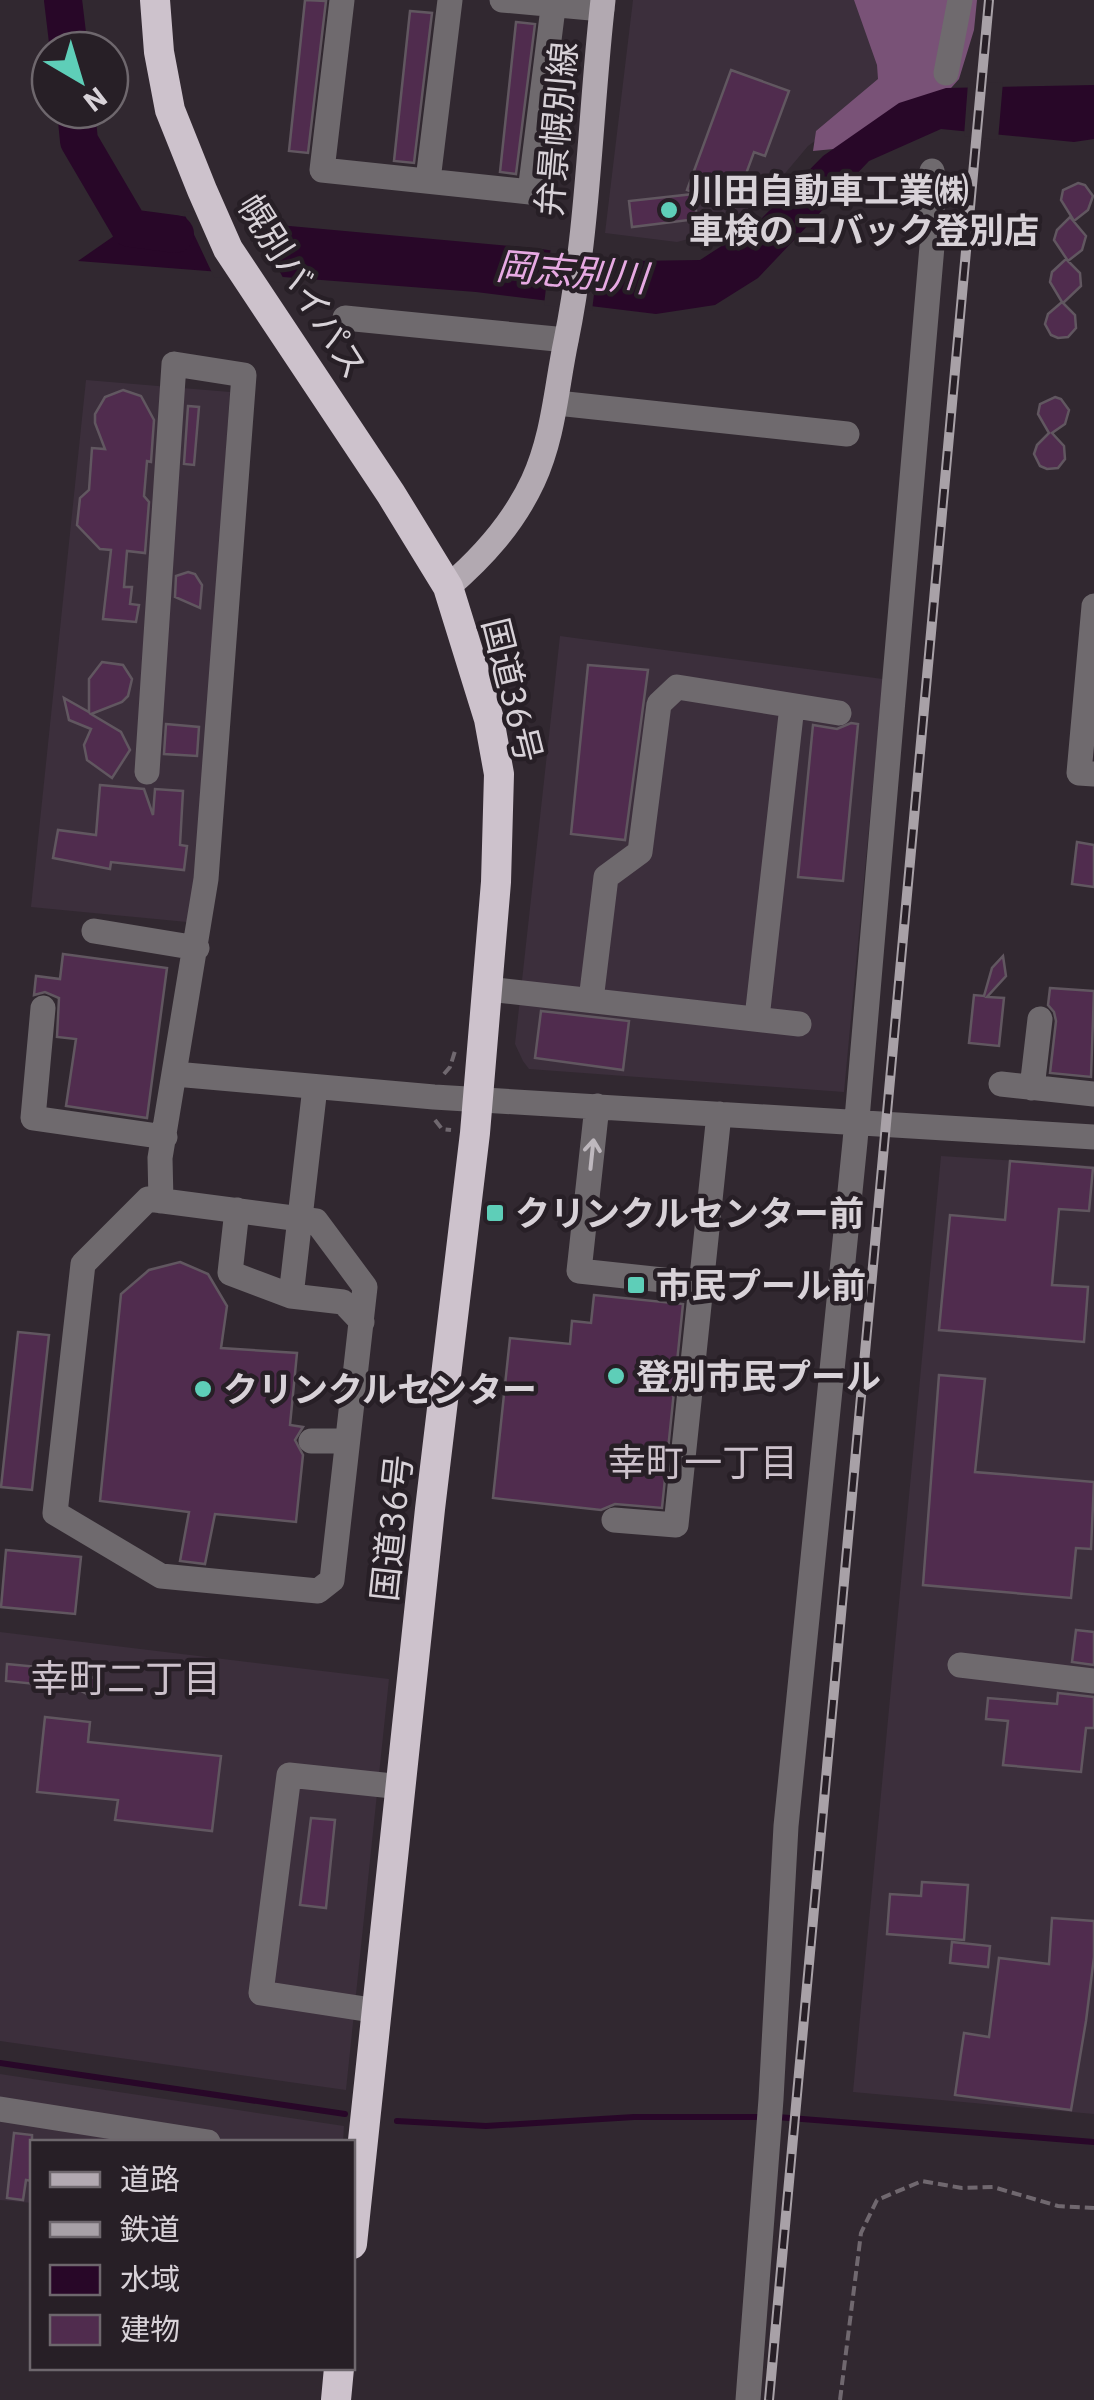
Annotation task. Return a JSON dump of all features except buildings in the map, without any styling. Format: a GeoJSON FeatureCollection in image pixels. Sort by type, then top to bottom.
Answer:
{"type":"FeatureCollection","features":[{"type":"Feature","properties":{"kind":"highway","name":"幌別バイパス"},"geometry":{"type":"LineString","coordinates":[[155,0],[158,52],[170,110],[228,249],[448,587]]}},
{"type":"Feature","properties":{"kind":"highway","name":"国道36号"},"geometry":{"type":"LineString","coordinates":[[355,2197],[488,989],[498,774],[488,719],[448,587]]}},
{"type":"Feature","properties":{"kind":"highway"},"geometry":{"type":"LineString","coordinates":[[336,2400],[339,2370]]}},
{"type":"Feature","properties":{"kind":"main road","name":"弁景幌別線"},"geometry":{"type":"LineString","coordinates":[[448,587],[480,560],[502,534],[546,450],[558,402],[580,245],[603,4]]}},
{"type":"Feature","properties":{"kind":"street"},"geometry":{"type":"LineString","coordinates":[[342,0],[322,170],[530,192],[554,3]]}},
{"type":"Feature","properties":{"kind":"street"},"geometry":{"type":"LineString","coordinates":[[428,180],[450,0]]}},
{"type":"Feature","properties":{"kind":"street"},"geometry":{"type":"LineString","coordinates":[[502,0],[603,4]]}},
{"type":"Feature","properties":{"kind":"street"},"geometry":{"type":"LineString","coordinates":[[946,72],[960,0]]}},
{"type":"Feature","properties":{"kind":"street"},"geometry":{"type":"LineString","coordinates":[[748,2400],[771,2098],[786,1826],[856,1124],[932,246],[932,171]]}},
{"type":"Feature","properties":{"kind":"street"},"geometry":{"type":"LineString","coordinates":[[345,318],[569,330]]}},
{"type":"Feature","properties":{"kind":"street"},"geometry":{"type":"LineString","coordinates":[[147,772],[174,364],[244,375],[206,879],[160,1158],[161,1201]]}},
{"type":"Feature","properties":{"kind":"street"},"geometry":{"type":"LineString","coordinates":[[558,402],[847,434]]}},
{"type":"Feature","properties":{"kind":"street"},"geometry":{"type":"LineString","coordinates":[[1094,606],[1079,772],[1094,774]]}},
{"type":"Feature","properties":{"kind":"street"},"geometry":{"type":"LineString","coordinates":[[591,1000],[606,877],[640,852],[659,704],[677,687],[840,713]]}},
{"type":"Feature","properties":{"kind":"street"},"geometry":{"type":"LineString","coordinates":[[757,1018],[792,706]]}},
{"type":"Feature","properties":{"kind":"street"},"geometry":{"type":"LineString","coordinates":[[94,932],[196,948]]}},
{"type":"Feature","properties":{"kind":"street"},"geometry":{"type":"LineString","coordinates":[[488,989],[799,1024]]}},
{"type":"Feature","properties":{"kind":"street"},"geometry":{"type":"LineString","coordinates":[[43,1008],[33,1118],[165,1137]]}},
{"type":"Feature","properties":{"kind":"street"},"geometry":{"type":"LineString","coordinates":[[1032,1088],[1040,1019]]}},
{"type":"Feature","properties":{"kind":"street"},"geometry":{"type":"LineString","coordinates":[[175,1074],[478,1099],[1094,1137]]}},
{"type":"Feature","properties":{"kind":"street"},"geometry":{"type":"LineString","coordinates":[[1001,1084],[1084,1093],[1072,1120]]}},
{"type":"Feature","properties":{"kind":"street"},"geometry":{"type":"LineString","coordinates":[[291,1296],[315,1087]]}},
{"type":"Feature","properties":{"kind":"street"},"geometry":{"type":"LineString","coordinates":[[597,1106],[579,1271],[700,1284]]}},
{"type":"Feature","properties":{"kind":"street"},"geometry":{"type":"LineString","coordinates":[[614,1520],[676,1524],[719,1114]]}},
{"type":"Feature","properties":{"kind":"street"},"geometry":{"type":"LineString","coordinates":[[148,1200],[237,1210],[316,1221],[366,1287],[332,1580],[318,1591],[161,1576],[54,1513],[83,1264],[148,1200]]}},
{"type":"Feature","properties":{"kind":"street"},"geometry":{"type":"LineString","coordinates":[[237,1210],[230,1273],[291,1296],[343,1302],[362,1322]]}},
{"type":"Feature","properties":{"kind":"street"},"geometry":{"type":"LineString","coordinates":[[311,1441],[346,1441]]}},
{"type":"Feature","properties":{"kind":"street"},"geometry":{"type":"LineString","coordinates":[[960,1665],[1094,1681]]}},
{"type":"Feature","properties":{"kind":"street"},"geometry":{"type":"LineString","coordinates":[[378,2011],[261,1993],[288,1776],[402,1787]]}},
{"type":"Feature","properties":{"kind":"street"},"geometry":{"type":"LineString","coordinates":[[0,2109],[195,2140]]}},
{"type":"Feature","properties":{"kind":"path"},"geometry":{"type":"LineString","coordinates":[[840,2400],[861,2233],[877,2200],[922,2181],[962,2188],[993,2188],[1058,2206],[1094,2208]]}},
{"type":"Feature","properties":{"kind":"shaded area"},"geometry":{"type":"Polygon","coordinates":[[[633,0],[865,0],[897,82],[808,146],[761,202],[722,230],[677,242],[605,233],[633,0]]]}},
{"type":"Feature","properties":{"kind":"shaded area"},"geometry":{"type":"Polygon","coordinates":[[[854,0],[977,0],[974,30],[959,79],[944,96],[844,148],[813,151],[816,131],[878,79],[877,65],[854,0]]]}},
{"type":"Feature","properties":{"kind":"shaded area"},"geometry":{"type":"Polygon","coordinates":[[[86,380],[230,392],[198,864],[187,922],[31,907],[86,380]]]}},
{"type":"Feature","properties":{"kind":"shaded area"},"geometry":{"type":"Polygon","coordinates":[[[560,636],[883,679],[844,1092],[529,1069],[523,1061],[515,1044],[560,636]]]}},
{"type":"Feature","properties":{"kind":"shaded area"},"geometry":{"type":"Polygon","coordinates":[[[941,1156],[1094,1166],[1094,2114],[853,2092],[941,1156]]]}},
{"type":"Feature","properties":{"kind":"shaded area"},"geometry":{"type":"Polygon","coordinates":[[[0,1632],[389,1679],[346,2090],[0,2041],[0,1632]]]}},
{"type":"Feature","properties":{"kind":"shaded area"},"geometry":{"type":"Polygon","coordinates":[[[0,2074],[344,2126],[343,2140],[30,2140],[30,2203],[0,2200],[0,2074]]]}},
{"type":"Feature","properties":{"kind":"water"},"geometry":{"type":"Polygon","coordinates":[[[1094,85],[1094,139],[1074,142],[941,129],[869,161],[758,278],[715,305],[656,314],[476,292],[78,261],[147,213],[533,248],[631,261],[700,260],[757,223],[823,156],[899,103],[946,88],[1094,85]]]}},
{"type":"Feature","properties":{"kind":"pier"},"geometry":{"type":"Polygon","coordinates":[[[1003,82],[998,140],[964,136],[968,83],[1003,82]]]}},
{"type":"Feature","properties":{"kind":"pier"},"geometry":{"type":"Polygon","coordinates":[[[183,211],[250,218],[286,283],[214,277],[183,211]]]}},
{"type":"Feature","properties":{"kind":"pier"},"geometry":{"type":"Polygon","coordinates":[[[551,246],[599,252],[592,311],[544,305],[551,246]]]}},
{"type":"Feature","properties":{"kind":"waterway","name":"岡志別川"},"geometry":{"type":"LineString","coordinates":[[63,0],[67,30]]}},
{"type":"Feature","properties":{"kind":"waterway","name":"岡志別川"},"geometry":{"type":"LineString","coordinates":[[78,130],[79,141],[130,228],[175,234]]}},
{"type":"Feature","properties":{"kind":"waterway"},"geometry":{"type":"LineString","coordinates":[[0,2063],[345,2114]]}},
{"type":"Feature","properties":{"kind":"waterway"},"geometry":{"type":"LineString","coordinates":[[397,2121],[486,2126],[634,2117],[765,2117]]}},
{"type":"Feature","properties":{"kind":"waterway"},"geometry":{"type":"LineString","coordinates":[[777,2117],[1094,2142]]}},
{"type":"Feature","properties":{"kind":"railway"},"geometry":{"type":"LineString","coordinates":[[769,2400],[989,0]]}},
{"type":"Feature","properties":{"kind":"place","name":"川田自動車工業㈱ 車検のコバック登別店"},"geometry":{"type":"Point","coordinates":[669,210]}},
{"type":"Feature","properties":{"kind":"place","name":"クリンクルセンター前"},"geometry":{"type":"Point","coordinates":[495,1213]}},
{"type":"Feature","properties":{"kind":"place","name":"市民プール前"},"geometry":{"type":"Point","coordinates":[636,1285]}},
{"type":"Feature","properties":{"kind":"place","name":"登別市民プール"},"geometry":{"type":"Point","coordinates":[616,1376]}},
{"type":"Feature","properties":{"kind":"place","name":"クリンクルセンター"},"geometry":{"type":"Point","coordinates":[203,1389]}},
{"type":"Feature","properties":{"kind":"district","name":"幸町一丁目"},"geometry":{"type":"Point","coordinates":[703,1461]}},
{"type":"Feature","properties":{"kind":"district","name":"幸町二丁目"},"geometry":{"type":"Point","coordinates":[126,1677]}}]}
